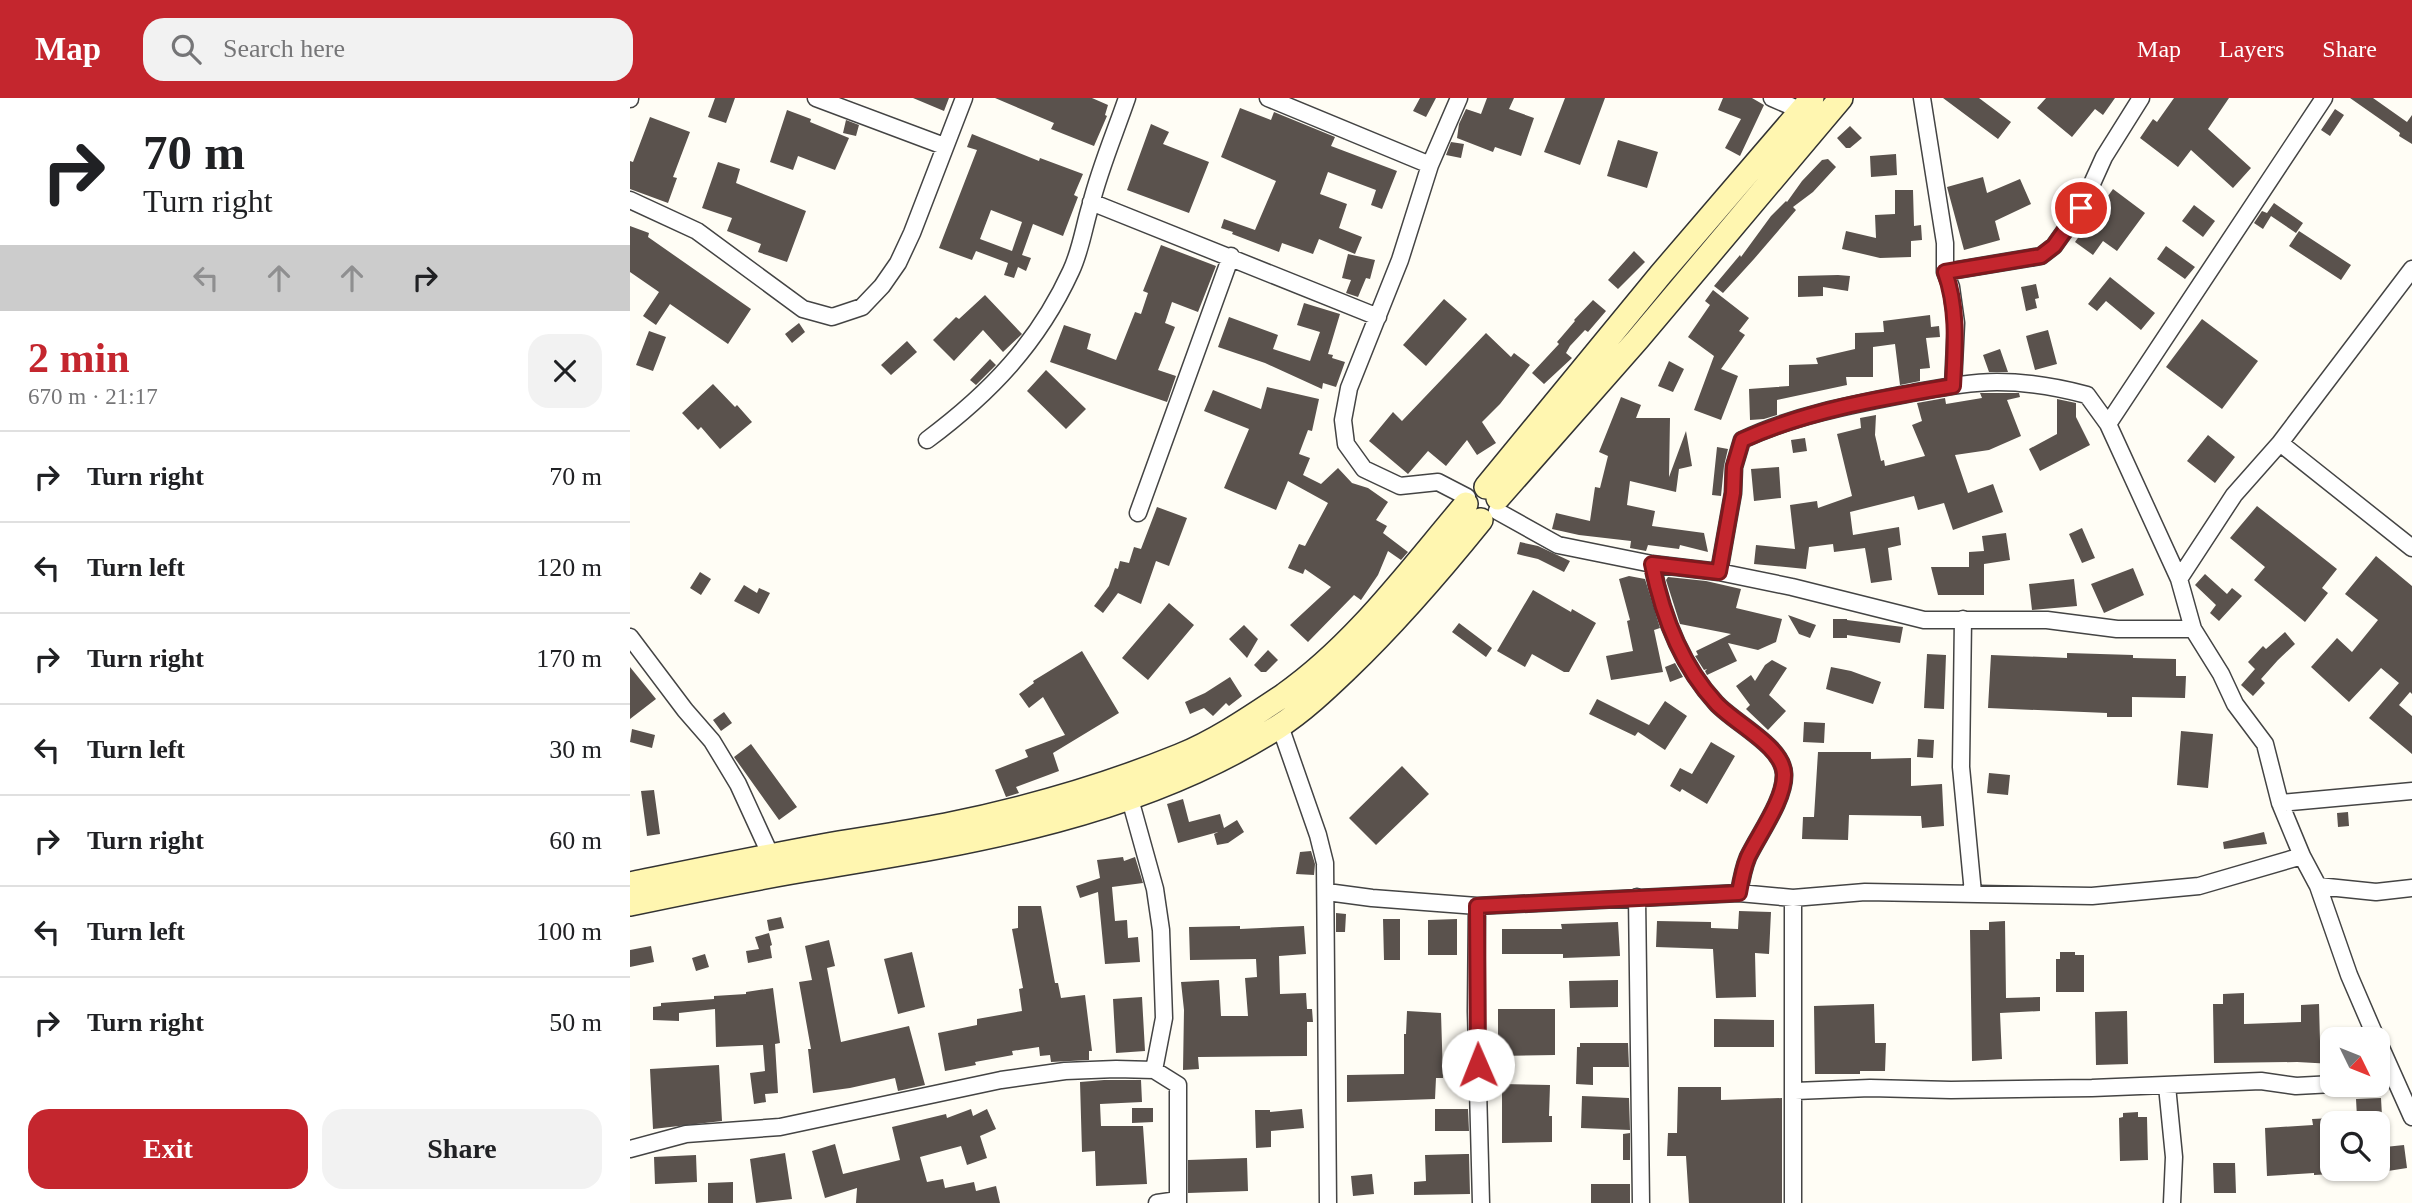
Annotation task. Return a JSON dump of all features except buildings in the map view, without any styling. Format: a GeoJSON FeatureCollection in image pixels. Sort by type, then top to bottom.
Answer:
{"type":"FeatureCollection","features":[{"type":"Feature","properties":{"kind":"main road"},"geometry":{"type":"LineString","coordinates":[[630,884],[946,825],[1128,775],[1180,756],[1211,741],[1285,694],[1320,667],[1348,640],[1483,503],[1638,339],[1841,98]]}},
{"type":"Feature","properties":{"kind":"main road"},"geometry":{"type":"LineString","coordinates":[[630,904],[814,868],[926,851],[1130,799],[1216,762],[1280,726],[1328,687],[1376,642],[1430,584],[1483,503],[1661,274],[1807,104]]}},
{"type":"Feature","properties":{"kind":"street"},"geometry":{"type":"LineString","coordinates":[[816,98],[944,146]]}},
{"type":"Feature","properties":{"kind":"street"},"geometry":{"type":"LineString","coordinates":[[630,200],[697,231],[803,309],[832,317],[862,307],[898,263],[964,98]]}},
{"type":"Feature","properties":{"kind":"street"},"geometry":{"type":"LineString","coordinates":[[927,440],[968,409],[1002,376],[1031,339],[1072,269],[1091,202],[1127,98]]}},
{"type":"Feature","properties":{"kind":"street"},"geometry":{"type":"LineString","coordinates":[[1268,98],[1430,165]]}},
{"type":"Feature","properties":{"kind":"street"},"geometry":{"type":"LineString","coordinates":[[1459,98],[1430,165],[1400,260],[1349,388],[1343,420],[1346,444],[1364,469],[1400,486],[1438,482],[1483,503],[1558,545],[1652,564],[1719,572],[1793,587],[1924,620],[2048,620],[2117,629],[2193,629]]}},
{"type":"Feature","properties":{"kind":"street"},"geometry":{"type":"LineString","coordinates":[[1772,98],[1807,104]]}},
{"type":"Feature","properties":{"kind":"street"},"geometry":{"type":"LineString","coordinates":[[1922,98],[1945,243],[1945,272],[1951,287],[1956,323],[1953,386]]}},
{"type":"Feature","properties":{"kind":"street"},"geometry":{"type":"LineString","coordinates":[[1945,272],[2041,256],[2054,246],[2081,208],[2104,157],[2141,98]]}},
{"type":"Feature","properties":{"kind":"street"},"geometry":{"type":"LineString","coordinates":[[2108,424],[2324,98]]}},
{"type":"Feature","properties":{"kind":"street"},"geometry":{"type":"LineString","coordinates":[[1091,202],[1378,317]]}},
{"type":"Feature","properties":{"kind":"street"},"geometry":{"type":"LineString","coordinates":[[1138,513],[1231,256]]}},
{"type":"Feature","properties":{"kind":"street"},"geometry":{"type":"LineString","coordinates":[[2179,579],[2234,495],[2280,443],[2409,277]]}},
{"type":"Feature","properties":{"kind":"street"},"geometry":{"type":"LineString","coordinates":[[1719,572],[1733,493],[1734,467],[1742,440],[1777,426],[1850,405],[1953,386],[1995,382],[2028,383],[2087,395],[2108,424],[2179,579],[2193,629],[2221,674],[2235,704],[2265,744],[2280,803],[2318,886],[2350,975],[2372,1027]]}},
{"type":"Feature","properties":{"kind":"street"},"geometry":{"type":"LineString","coordinates":[[2280,443],[2412,548]]}},
{"type":"Feature","properties":{"kind":"street"},"geometry":{"type":"LineString","coordinates":[[1652,564],[1659,597],[1686,663],[1717,704],[1779,756],[1784,774],[1782,791],[1748,859],[1739,893]]}},
{"type":"Feature","properties":{"kind":"street"},"geometry":{"type":"LineString","coordinates":[[1963,618],[1961,767],[1973,893]]}},
{"type":"Feature","properties":{"kind":"street"},"geometry":{"type":"LineString","coordinates":[[630,637],[712,741],[738,784],[771,856]]}},
{"type":"Feature","properties":{"kind":"street"},"geometry":{"type":"LineString","coordinates":[[1280,726],[1325,863],[1328,1203]]}},
{"type":"Feature","properties":{"kind":"street"},"geometry":{"type":"LineString","coordinates":[[2280,803],[2412,791]]}},
{"type":"Feature","properties":{"kind":"street"},"geometry":{"type":"LineString","coordinates":[[1130,799],[1156,889],[1161,930],[1164,1018],[1154,1070]]}},
{"type":"Feature","properties":{"kind":"street"},"geometry":{"type":"LineString","coordinates":[[1327,892],[1477,906],[1739,893],[1793,898],[1865,892],[2092,896],[2199,886],[2302,856]]}},
{"type":"Feature","properties":{"kind":"street"},"geometry":{"type":"LineString","coordinates":[[2318,886],[2376,892],[2412,888]]}},
{"type":"Feature","properties":{"kind":"street"},"geometry":{"type":"LineString","coordinates":[[1637,897],[1641,1203]]}},
{"type":"Feature","properties":{"kind":"street"},"geometry":{"type":"LineString","coordinates":[[1793,898],[1793,1203]]}},
{"type":"Feature","properties":{"kind":"street"},"geometry":{"type":"LineString","coordinates":[[1477,906],[1476,1011],[1481,1203]]}},
{"type":"Feature","properties":{"kind":"street"},"geometry":{"type":"LineString","coordinates":[[630,1149],[686,1134],[780,1127],[1002,1080],[1065,1071],[1154,1070],[1178,1086],[1178,1201],[1157,1203]]}},
{"type":"Feature","properties":{"kind":"street"},"geometry":{"type":"LineString","coordinates":[[2390,1079],[2412,1117]]}},
{"type":"Feature","properties":{"kind":"street"},"geometry":{"type":"LineString","coordinates":[[1795,1091],[2167,1086],[2261,1081],[2296,1087],[2320,1085]]}},
{"type":"Feature","properties":{"kind":"street"},"geometry":{"type":"LineString","coordinates":[[2167,1086],[2174,1157],[2172,1203]]}},
{"type":"Feature","properties":{"kind":"route"},"geometry":{"type":"LineString","coordinates":[[1478,1065],[1477,906],[1739,893],[1748,859],[1782,791],[1784,774],[1779,756],[1717,704],[1686,663],[1659,597],[1652,564],[1719,572],[1733,493],[1734,467],[1742,440],[1777,426],[1850,405],[1953,386],[1956,323],[1951,287],[1945,272],[2041,256],[2054,246],[2081,208]]}}]}
